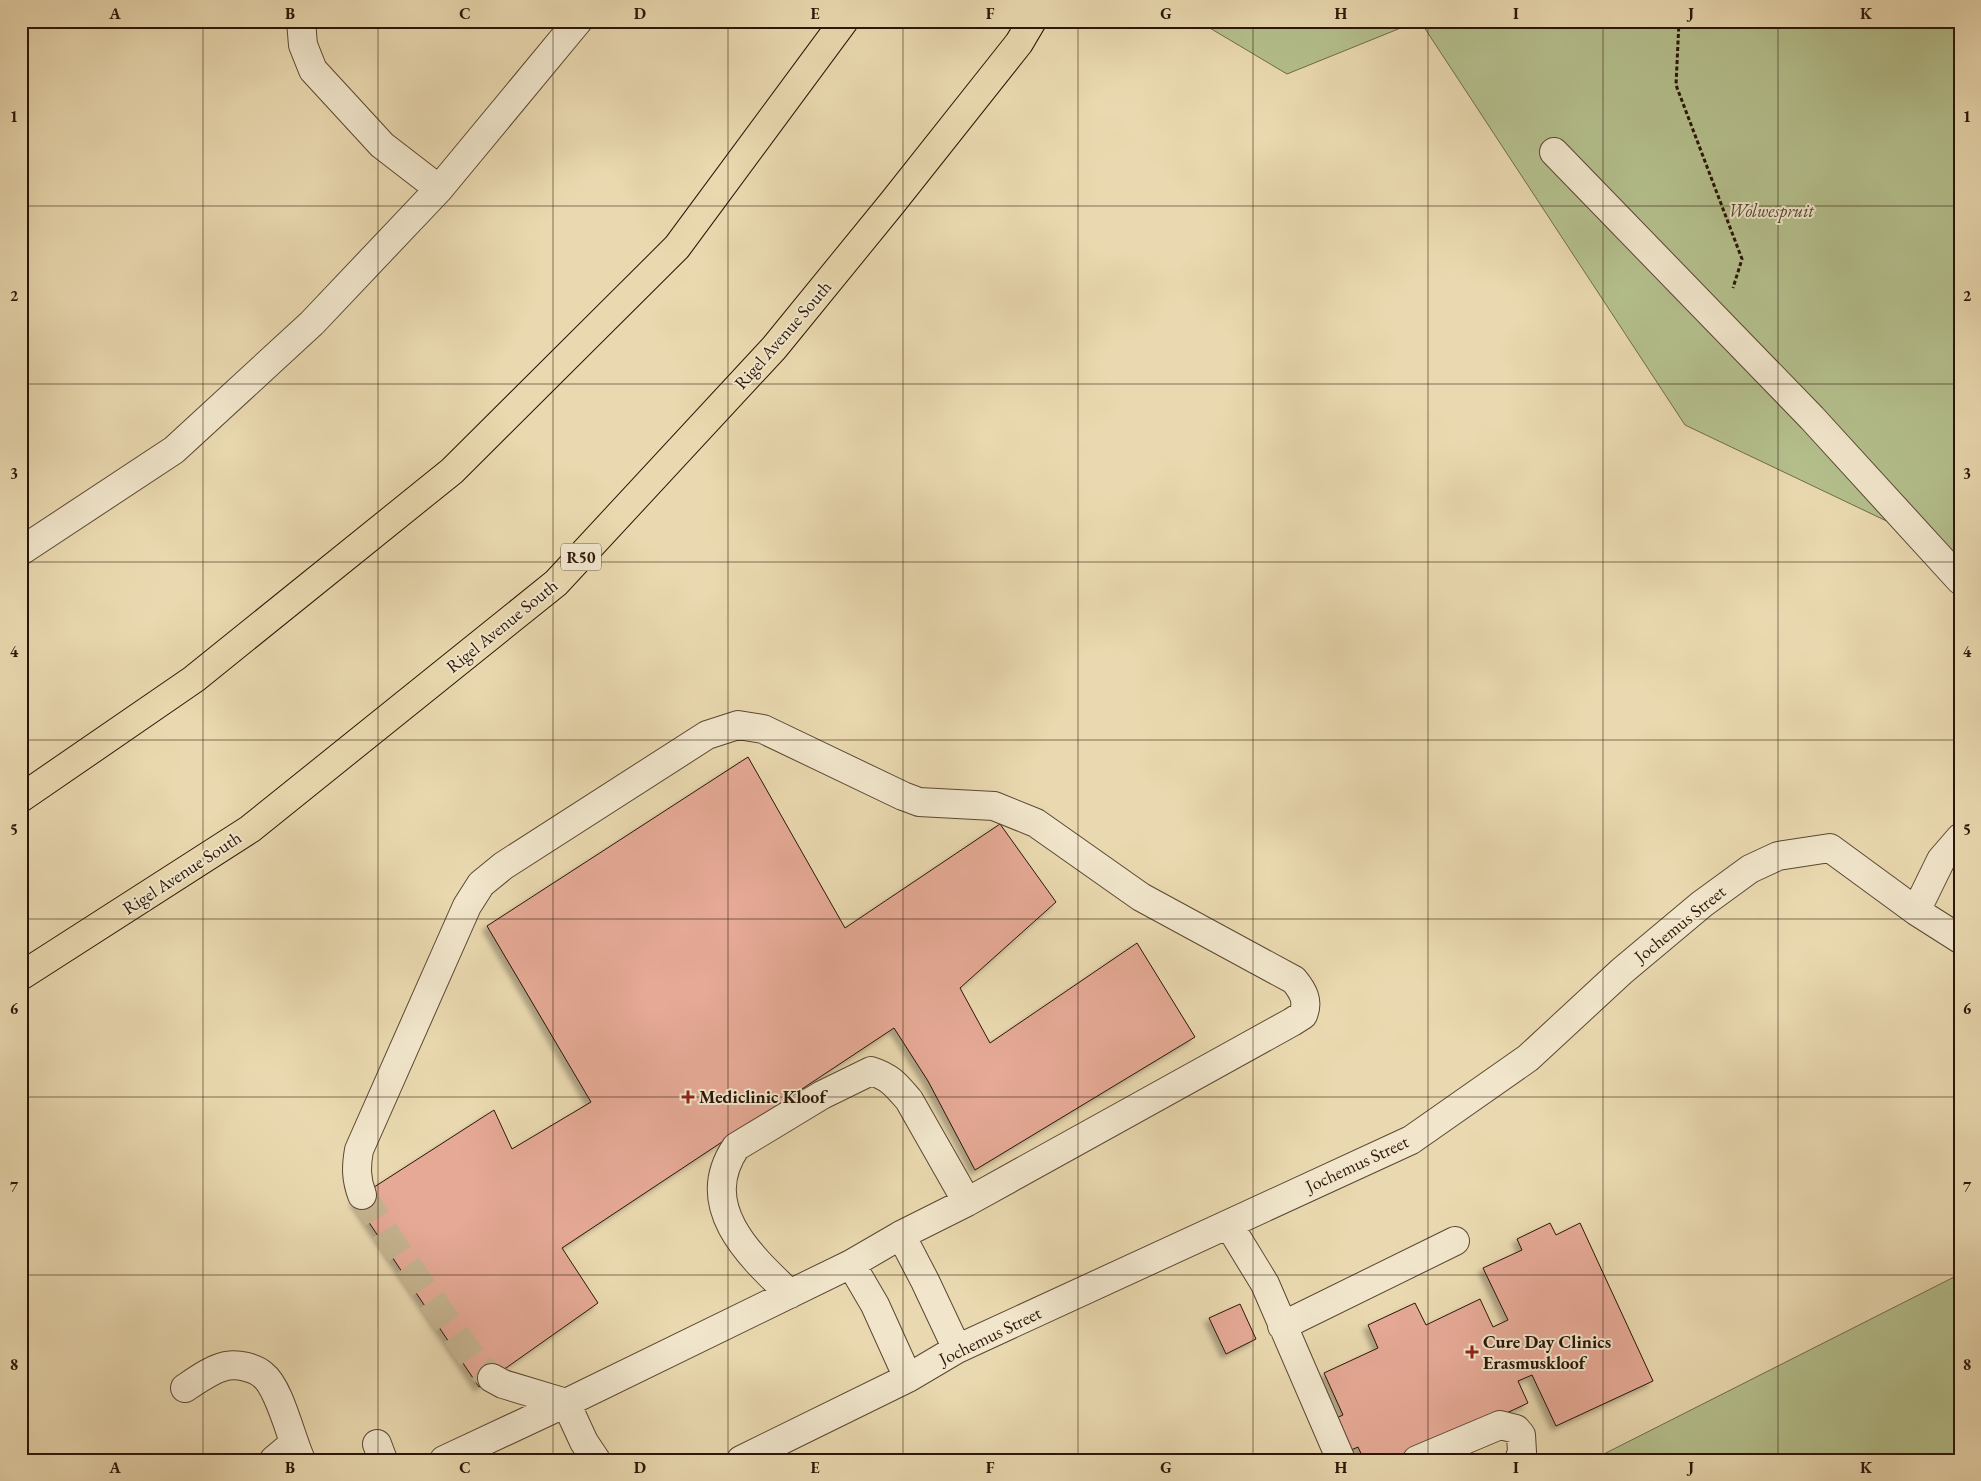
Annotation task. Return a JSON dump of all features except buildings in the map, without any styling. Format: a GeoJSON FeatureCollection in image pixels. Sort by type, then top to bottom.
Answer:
{"type":"FeatureCollection","features":[{"type":"Feature","properties":{"kind":"main road"},"geometry":{"type":"LineString","coordinates":[[21,798],[194,679],[452,472],[677,246],[844,21]]}},
{"type":"Feature","properties":{"kind":"main road","name":"Rigel Avenue South"},"geometry":{"type":"LineString","coordinates":[[21,976],[250,829],[556,583],[774,348],[1013,50],[1032,21]]}},
{"type":"Feature","properties":{"kind":"street"},"geometry":{"type":"LineString","coordinates":[[301,21],[303,45],[313,70],[382,145],[439,189]]}},
{"type":"Feature","properties":{"kind":"street"},"geometry":{"type":"LineString","coordinates":[[21,551],[174,450],[312,323],[439,189],[578,21]]}},
{"type":"Feature","properties":{"kind":"street"},"geometry":{"type":"LineString","coordinates":[[1554,152],[1812,418],[1960,580]]}},
{"type":"Feature","properties":{"kind":"street"},"geometry":{"type":"LineString","coordinates":[[362,1195],[357,1183],[356,1168],[359,1150],[468,906],[481,884],[503,866],[707,735],[738,725],[763,728],[919,802],[994,806],[1036,823],[1141,897],[1294,980],[1302,990],[1306,1000],[1306,1010],[1303,1015],[1292,1022],[851,1264],[566,1403],[444,1460]]}},
{"type":"Feature","properties":{"kind":"street"},"geometry":{"type":"LineString","coordinates":[[1916,910],[1941,860],[1960,838]]}},
{"type":"Feature","properties":{"kind":"street","name":"Jochemus Street"},"geometry":{"type":"LineString","coordinates":[[741,1460],[908,1378],[957,1349],[1411,1140],[1528,1058],[1622,971],[1702,904],[1750,869],[1778,856],[1830,848],[1960,939]]}},
{"type":"Feature","properties":{"kind":"street"},"geometry":{"type":"LineString","coordinates":[[790,1294],[752,1257],[729,1222],[722,1204],[722,1182],[729,1157],[736,1147],[822,1095],[871,1072],[886,1076],[897,1085],[909,1100],[967,1202]]}},
{"type":"Feature","properties":{"kind":"street"},"geometry":{"type":"LineString","coordinates":[[1229,1225],[1265,1284],[1341,1460]]}},
{"type":"Feature","properties":{"kind":"street"},"geometry":{"type":"LineString","coordinates":[[901,1235],[957,1349]]}},
{"type":"Feature","properties":{"kind":"street"},"geometry":{"type":"LineString","coordinates":[[1282,1326],[1455,1241]]}},
{"type":"Feature","properties":{"kind":"street"},"geometry":{"type":"LineString","coordinates":[[851,1264],[875,1305],[908,1378]]}},
{"type":"Feature","properties":{"kind":"street"},"geometry":{"type":"LineString","coordinates":[[185,1388],[220,1368],[250,1367],[264,1375],[272,1385],[290,1455]]}},
{"type":"Feature","properties":{"kind":"street"},"geometry":{"type":"LineString","coordinates":[[492,1378],[503,1384],[566,1403],[584,1442],[596,1460]]}},
{"type":"Feature","properties":{"kind":"street"},"geometry":{"type":"LineString","coordinates":[[1417,1460],[1500,1425],[1516,1429],[1520,1435],[1522,1452],[1519,1460]]}},
{"type":"Feature","properties":{"kind":"path"},"geometry":{"type":"LineString","coordinates":[[1679,21],[1676,85],[1742,259],[1722,325]]}},
{"type":"Feature","properties":{"kind":"green space"},"geometry":{"type":"Polygon","coordinates":[[[1198,21],[1418,21],[1287,74],[1198,21]]]}},
{"type":"Feature","properties":{"kind":"green space","name":"Wolwespruit"},"geometry":{"type":"Polygon","coordinates":[[[1420,21],[1960,21],[1960,556],[1685,425],[1420,21]]]}},
{"type":"Feature","properties":{"kind":"green space"},"geometry":{"type":"Polygon","coordinates":[[[1960,1274],[1960,1460],[1592,1460],[1960,1274]]]}},
{"type":"Feature","properties":{"kind":"tunnel"},"geometry":{"type":"LineString","coordinates":[[362,1195],[391,1242],[477,1365],[492,1378]]}},
{"type":"Feature","properties":{"kind":"place","name":"Mediclinic Kloof"},"geometry":{"type":"Point","coordinates":[688,1097]}},
{"type":"Feature","properties":{"kind":"place","name":"Cure Day Clinics Erasmuskloof"},"geometry":{"type":"Point","coordinates":[1472,1352]}}]}
